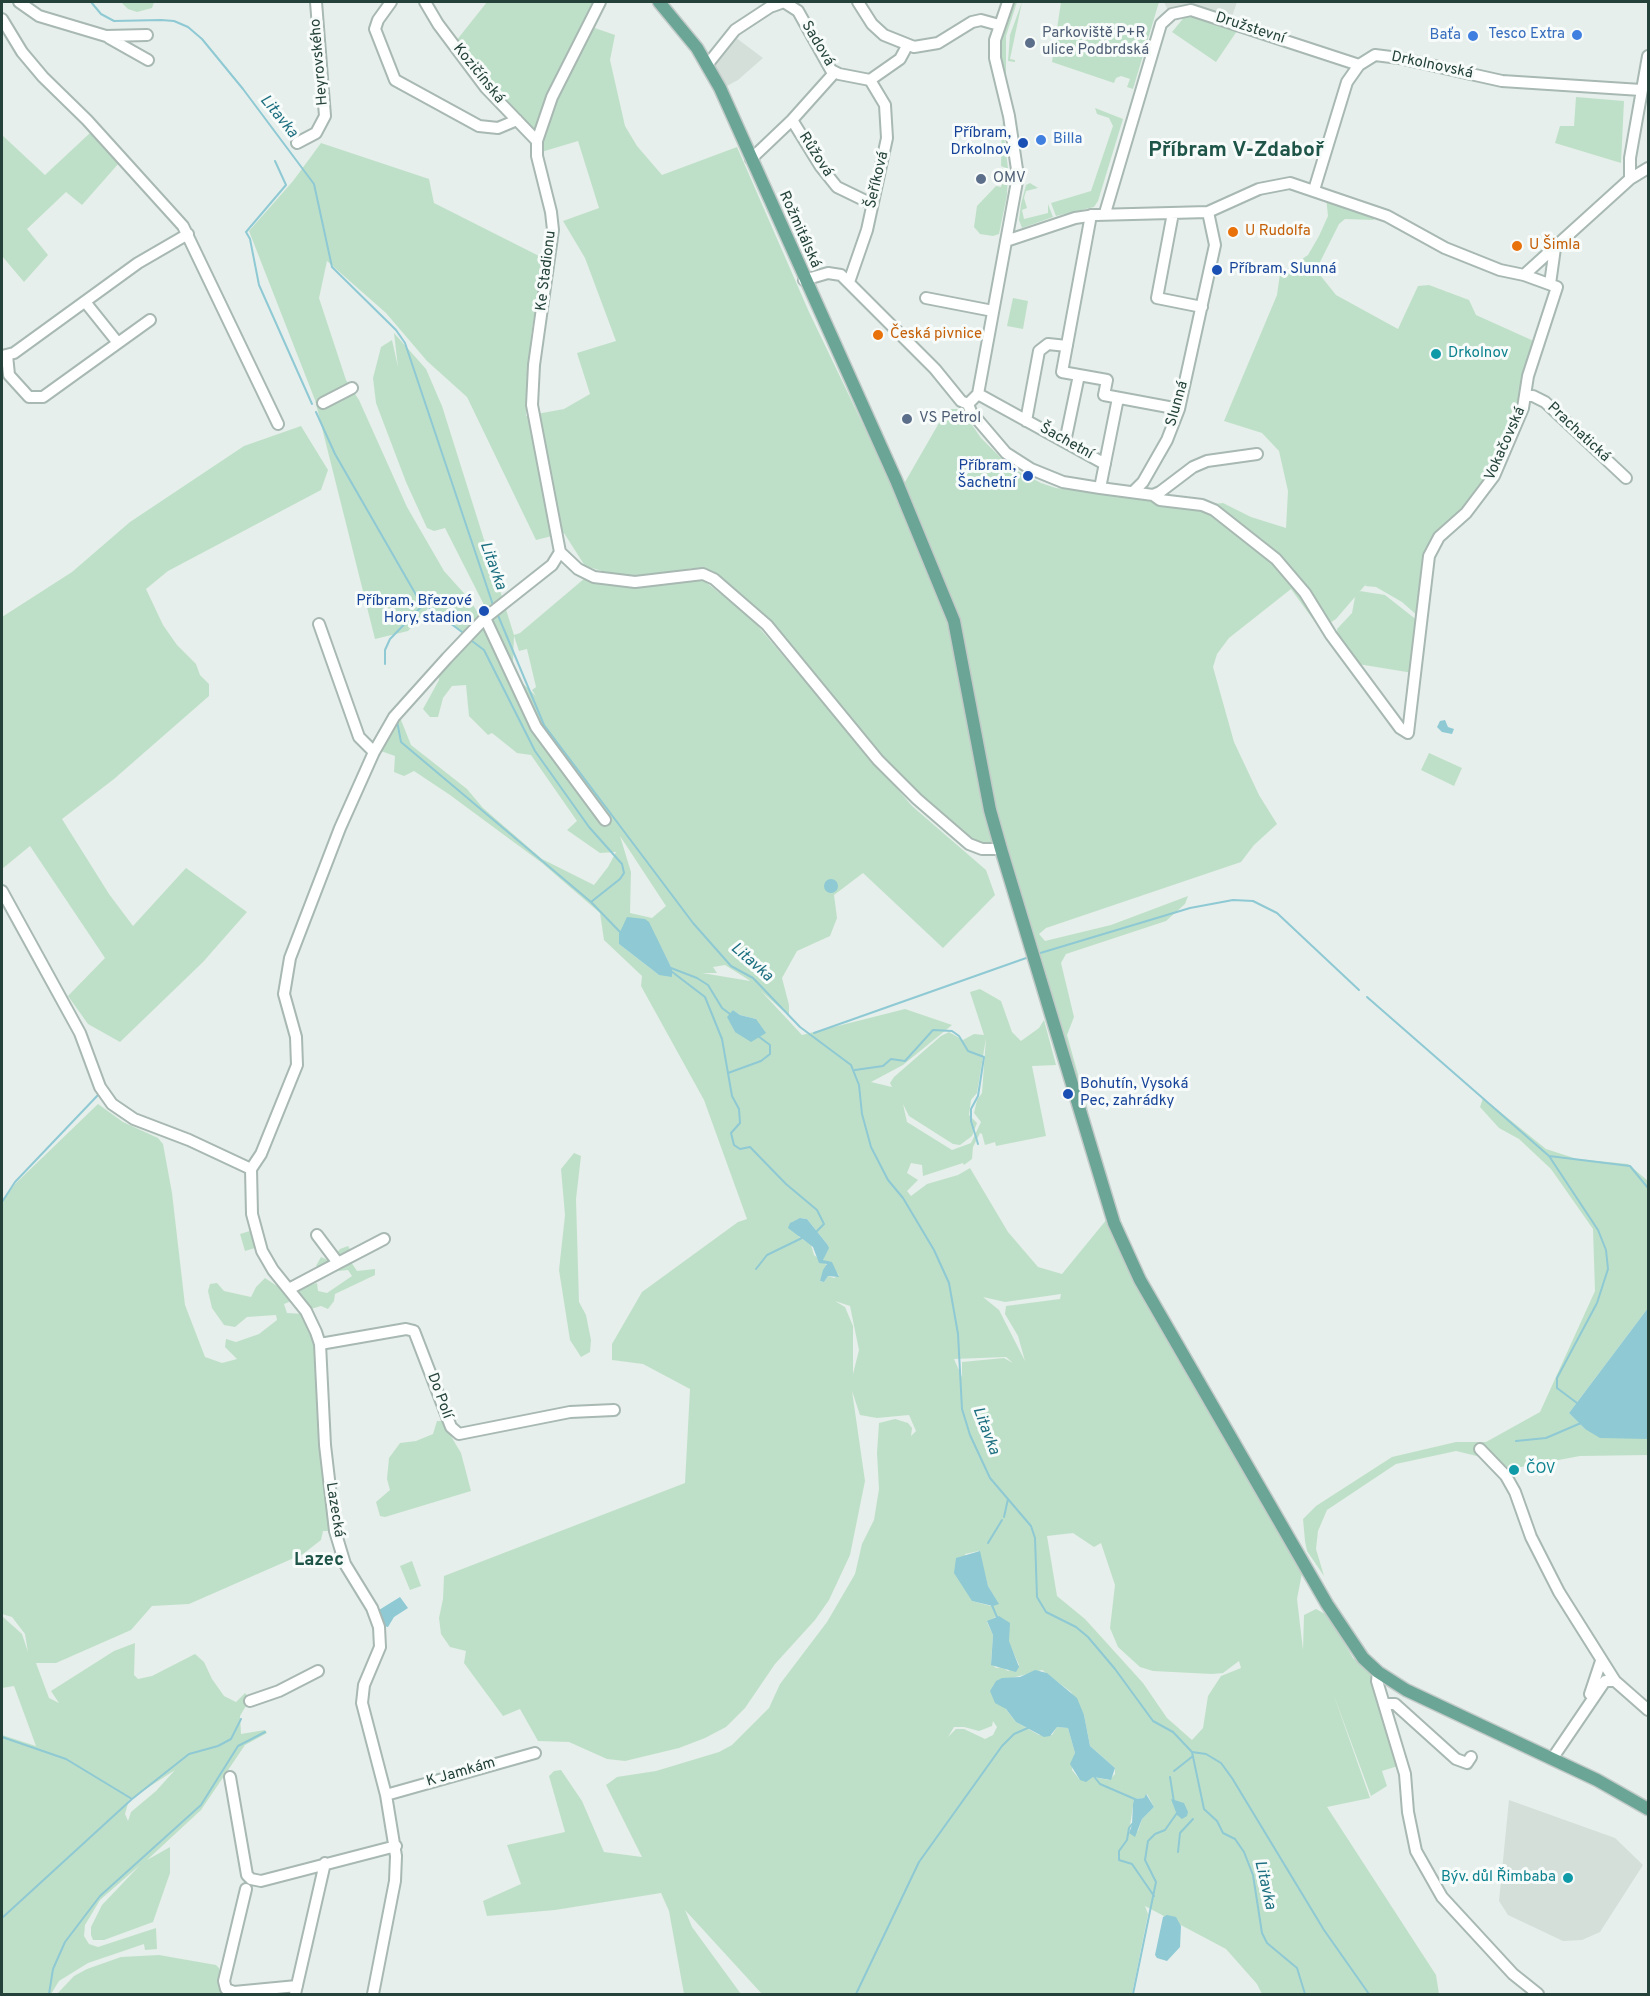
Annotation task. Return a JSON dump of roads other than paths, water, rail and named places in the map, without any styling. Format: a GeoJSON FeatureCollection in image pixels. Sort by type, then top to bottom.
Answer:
{"type":"FeatureCollection","features":[{"type":"Feature","properties":{"kind":"main road","name":"Rožmitálská"},"geometry":{"type":"LineString","coordinates":[[659,2],[686,33],[707,65],[896,480],[954,621],[988,800],[1001,849],[1114,1223],[1128,1255],[1327,1604],[1348,1639],[1378,1672],[1407,1690],[1614,1789],[1648,1809]]}},
{"type":"Feature","properties":{"kind":"street"},"geometry":{"type":"LineString","coordinates":[[19,2],[39,16],[106,36],[148,60]]}},
{"type":"Feature","properties":{"kind":"street","name":"Heyrovského"},"geometry":{"type":"LineString","coordinates":[[297,143],[316,133],[325,116],[316,2]]}},
{"type":"Feature","properties":{"kind":"street"},"geometry":{"type":"LineString","coordinates":[[391,2],[378,20],[375,29],[395,80],[479,126],[498,129],[518,120]]}},
{"type":"Feature","properties":{"kind":"street","name":"Kozičínská"},"geometry":{"type":"LineString","coordinates":[[425,2],[479,81],[537,141]]}},
{"type":"Feature","properties":{"kind":"street","name":"Ke Stadionu"},"geometry":{"type":"LineString","coordinates":[[560,552],[532,405],[534,365],[553,230],[551,212],[537,156],[537,141],[552,97],[600,2]]}},
{"type":"Feature","properties":{"kind":"street","name":"Sadová"},"geometry":{"type":"LineString","coordinates":[[707,65],[735,30],[770,7],[784,2],[798,11],[834,72],[870,80]]}},
{"type":"Feature","properties":{"kind":"street"},"geometry":{"type":"LineString","coordinates":[[858,2],[877,30],[907,46],[922,47],[938,43],[972,22],[981,21],[999,25]]}},
{"type":"Feature","properties":{"kind":"street"},"geometry":{"type":"LineString","coordinates":[[968,404],[978,394],[1018,176],[1009,116],[996,69],[995,40],[1008,2]]}},
{"type":"Feature","properties":{"kind":"street","name":"Družstevní"},"geometry":{"type":"LineString","coordinates":[[1105,213],[1161,24],[1172,14],[1191,10],[1359,65]]}},
{"type":"Feature","properties":{"kind":"street"},"geometry":{"type":"LineString","coordinates":[[2,19],[22,52],[43,77],[87,120],[188,234],[278,424]]}},
{"type":"Feature","properties":{"kind":"street"},"geometry":{"type":"LineString","coordinates":[[106,36],[149,31],[135,51]]}},
{"type":"Feature","properties":{"kind":"street"},"geometry":{"type":"LineString","coordinates":[[870,80],[900,59],[907,46]]}},
{"type":"Feature","properties":{"kind":"street","name":"Drkolnovská"},"geometry":{"type":"LineString","coordinates":[[1359,65],[1368,58],[1386,56],[1502,81],[1641,90]]}},
{"type":"Feature","properties":{"kind":"street"},"geometry":{"type":"LineString","coordinates":[[1630,179],[1629,158],[1648,56]]}},
{"type":"Feature","properties":{"kind":"street"},"geometry":{"type":"LineString","coordinates":[[1314,190],[1347,82],[1359,65]]}},
{"type":"Feature","properties":{"kind":"street"},"geometry":{"type":"LineString","coordinates":[[751,159],[792,120],[834,72]]}},
{"type":"Feature","properties":{"kind":"street","name":"Šeříková"},"geometry":{"type":"LineString","coordinates":[[849,282],[867,230],[887,138],[888,120],[885,105],[870,80]]}},
{"type":"Feature","properties":{"kind":"street","name":"Růžová"},"geometry":{"type":"LineString","coordinates":[[792,120],[821,167],[837,187],[872,204]]}},
{"type":"Feature","properties":{"kind":"street"},"geometry":{"type":"LineString","coordinates":[[1524,275],[1630,179],[1648,168]]}},
{"type":"Feature","properties":{"kind":"street"},"geometry":{"type":"LineString","coordinates":[[1006,242],[1056,224],[1105,213],[1208,212],[1271,185],[1290,183],[1388,216],[1445,248],[1494,268],[1524,275],[1554,286]]}},
{"type":"Feature","properties":{"kind":"street","name":"Slunná"},"geometry":{"type":"LineString","coordinates":[[1133,492],[1143,482],[1167,440],[1179,409],[1215,245],[1208,212]]}},
{"type":"Feature","properties":{"kind":"street"},"geometry":{"type":"LineString","coordinates":[[1173,213],[1157,298],[1202,307]]}},
{"type":"Feature","properties":{"kind":"street"},"geometry":{"type":"LineString","coordinates":[[1092,215],[1062,372],[1107,380],[1104,395],[1179,409]]}},
{"type":"Feature","properties":{"kind":"street"},"geometry":{"type":"LineString","coordinates":[[150,320],[38,399],[29,397],[9,375],[4,355],[14,353],[86,303],[138,263],[188,234]]}},
{"type":"Feature","properties":{"kind":"street","name":"Vokačovská"},"geometry":{"type":"LineString","coordinates":[[1153,495],[1160,500],[1202,505],[1214,510],[1276,559],[1305,593],[1331,635],[1400,728],[1408,733],[1426,570],[1434,545],[1466,513],[1494,476],[1526,396],[1528,376],[1554,286],[1555,248]]}},
{"type":"Feature","properties":{"kind":"street"},"geometry":{"type":"LineString","coordinates":[[804,280],[828,273],[841,275],[849,282]]}},
{"type":"Feature","properties":{"kind":"street","name":"Šachetní"},"geometry":{"type":"LineString","coordinates":[[849,282],[935,369],[961,401],[968,404],[971,412],[1006,453],[1031,470],[1063,482],[1153,495]]}},
{"type":"Feature","properties":{"kind":"street"},"geometry":{"type":"LineString","coordinates":[[926,298],[993,311]]}},
{"type":"Feature","properties":{"kind":"street"},"geometry":{"type":"LineString","coordinates":[[86,303],[118,343]]}},
{"type":"Feature","properties":{"kind":"street","name":"Šachetní"},"geometry":{"type":"LineString","coordinates":[[1026,421],[1040,351],[1048,344],[1067,346]]}},
{"type":"Feature","properties":{"kind":"street"},"geometry":{"type":"LineString","coordinates":[[1065,442],[1079,375]]}},
{"type":"Feature","properties":{"kind":"street"},"geometry":{"type":"LineString","coordinates":[[323,403],[352,388]]}},
{"type":"Feature","properties":{"kind":"street","name":"Šachetní"},"geometry":{"type":"LineString","coordinates":[[978,394],[1105,464]]}},
{"type":"Feature","properties":{"kind":"street","name":"Prachatická"},"geometry":{"type":"LineString","coordinates":[[1526,396],[1533,396],[1545,402],[1626,478]]}},
{"type":"Feature","properties":{"kind":"street","name":"Šachetní"},"geometry":{"type":"LineString","coordinates":[[1100,488],[1118,398]]}},
{"type":"Feature","properties":{"kind":"street"},"geometry":{"type":"LineString","coordinates":[[1153,495],[1207,461],[1257,454]]}},
{"type":"Feature","properties":{"kind":"street"},"geometry":{"type":"LineString","coordinates":[[2,891],[80,1033],[100,1087],[112,1104],[134,1119],[189,1140],[251,1169],[261,1154],[297,1065],[296,1037],[284,994],[290,958],[340,828],[374,752],[394,717],[488,616],[552,565],[560,552],[578,569],[594,577],[635,582],[703,574],[714,579],[767,625],[878,760],[917,799],[969,843],[982,849],[1001,849]]}},
{"type":"Feature","properties":{"kind":"street"},"geometry":{"type":"LineString","coordinates":[[488,616],[536,727],[605,820]]}},
{"type":"Feature","properties":{"kind":"street"},"geometry":{"type":"LineString","coordinates":[[319,624],[359,737],[374,752]]}},
{"type":"Feature","properties":{"kind":"street","name":"Lazecká"},"geometry":{"type":"LineString","coordinates":[[251,1169],[252,1214],[267,1261],[311,1320],[320,1344],[325,1444],[335,1531],[345,1564],[372,1608],[379,1628],[380,1647],[364,1685],[362,1703],[386,1795],[396,1846],[395,1881],[373,1995]]}},
{"type":"Feature","properties":{"kind":"street"},"geometry":{"type":"LineString","coordinates":[[317,1235],[338,1263]]}},
{"type":"Feature","properties":{"kind":"street"},"geometry":{"type":"LineString","coordinates":[[289,1289],[384,1239]]}},
{"type":"Feature","properties":{"kind":"street","name":"Do Polí"},"geometry":{"type":"LineString","coordinates":[[320,1344],[406,1329],[414,1331],[451,1428],[459,1434],[570,1413],[614,1410]]}},
{"type":"Feature","properties":{"kind":"street"},"geometry":{"type":"LineString","coordinates":[[1480,1449],[1506,1476],[1515,1492],[1527,1528],[1558,1592],[1601,1660],[1615,1681],[1648,1710]]}},
{"type":"Feature","properties":{"kind":"street"},"geometry":{"type":"LineString","coordinates":[[1590,1700],[1601,1660]]}},
{"type":"Feature","properties":{"kind":"street"},"geometry":{"type":"LineString","coordinates":[[250,1701],[279,1691],[318,1671]]}},
{"type":"Feature","properties":{"kind":"street"},"geometry":{"type":"LineString","coordinates":[[1378,1672],[1377,1682],[1405,1774],[1408,1812],[1416,1851],[1430,1878],[1456,1913],[1513,1974],[1538,1995]]}},
{"type":"Feature","properties":{"kind":"street"},"geometry":{"type":"LineString","coordinates":[[1552,1759],[1605,1681],[1615,1681]]}},
{"type":"Feature","properties":{"kind":"street"},"geometry":{"type":"LineString","coordinates":[[1385,1704],[1395,1704],[1456,1759],[1467,1763],[1471,1757]]}},
{"type":"Feature","properties":{"kind":"street","name":"K Jamkám"},"geometry":{"type":"LineString","coordinates":[[386,1795],[535,1753]]}},
{"type":"Feature","properties":{"kind":"street"},"geometry":{"type":"LineString","coordinates":[[230,1777],[248,1875],[251,1879],[261,1881],[396,1846]]}},
{"type":"Feature","properties":{"kind":"street"},"geometry":{"type":"LineString","coordinates":[[246,1889],[224,1981],[226,1989],[234,1992],[296,1990],[325,1863]]}},
{"type":"Feature","properties":{"kind":"water"},"geometry":{"type":"Polygon","coordinates":[[[1445,720],[1448,727],[1454,729],[1452,734],[1442,732],[1437,727],[1440,721],[1445,720]]]}},
{"type":"Feature","properties":{"kind":"water"},"geometry":{"type":"Polygon","coordinates":[[[831,879],[836,881],[838,886],[836,891],[831,893],[826,891],[824,886],[826,881],[831,879]]]}},
{"type":"Feature","properties":{"kind":"water"},"geometry":{"type":"Polygon","coordinates":[[[627,917],[645,919],[649,922],[672,969],[672,977],[659,975],[619,944],[619,934],[627,917]]]}},
{"type":"Feature","properties":{"kind":"water"},"geometry":{"type":"Polygon","coordinates":[[[733,1010],[740,1015],[756,1019],[766,1033],[751,1042],[735,1032],[727,1017],[733,1010]]]}},
{"type":"Feature","properties":{"kind":"water"},"geometry":{"type":"Polygon","coordinates":[[[800,1218],[807,1219],[827,1244],[829,1248],[823,1260],[832,1262],[839,1277],[828,1276],[824,1282],[820,1281],[827,1264],[819,1263],[813,1247],[788,1228],[790,1223],[800,1218]]]}},
{"type":"Feature","properties":{"kind":"water"},"geometry":{"type":"Polygon","coordinates":[[[1648,1308],[1648,1439],[1600,1438],[1585,1429],[1569,1413],[1648,1308]]]}},
{"type":"Feature","properties":{"kind":"water"},"geometry":{"type":"Polygon","coordinates":[[[980,1551],[988,1586],[999,1604],[993,1606],[972,1601],[954,1573],[956,1558],[980,1551]]]}},
{"type":"Feature","properties":{"kind":"water"},"geometry":{"type":"Polygon","coordinates":[[[400,1597],[408,1608],[394,1617],[388,1627],[383,1626],[379,1610],[400,1597]]]}},
{"type":"Feature","properties":{"kind":"water"},"geometry":{"type":"Polygon","coordinates":[[[999,1616],[1010,1623],[1009,1641],[1019,1667],[1016,1672],[991,1665],[993,1635],[987,1621],[999,1616]]]}},
{"type":"Feature","properties":{"kind":"water"},"geometry":{"type":"Polygon","coordinates":[[[1035,1670],[1047,1673],[1077,1698],[1084,1715],[1090,1746],[1115,1768],[1111,1780],[1093,1777],[1086,1782],[1080,1780],[1070,1764],[1075,1753],[1068,1728],[1057,1727],[1050,1736],[1044,1737],[1016,1722],[1006,1709],[995,1703],[990,1691],[996,1681],[1002,1678],[1020,1677],[1035,1670]]]}},
{"type":"Feature","properties":{"kind":"water"},"geometry":{"type":"Polygon","coordinates":[[[1146,1794],[1154,1807],[1142,1819],[1135,1837],[1129,1833],[1132,1825],[1134,1799],[1144,1798],[1146,1794]]]}},
{"type":"Feature","properties":{"kind":"water"},"geometry":{"type":"Polygon","coordinates":[[[1171,1799],[1184,1803],[1188,1812],[1187,1816],[1182,1819],[1177,1815],[1171,1799]]]}},
{"type":"Feature","properties":{"kind":"water"},"geometry":{"type":"Polygon","coordinates":[[[1167,1915],[1176,1917],[1181,1926],[1180,1947],[1167,1961],[1155,1955],[1163,1917],[1167,1915]]]}},
{"type":"Feature","properties":{"kind":"waterway","name":"Litavka"},"geometry":{"type":"LineString","coordinates":[[91,2],[101,14],[114,21],[174,21],[188,27],[202,39],[243,89],[314,184],[332,267],[396,330],[405,343],[493,605]]}},
{"type":"Feature","properties":{"kind":"waterway"},"geometry":{"type":"LineString","coordinates":[[275,161],[286,185],[246,232],[250,239],[259,285],[312,404]]}},
{"type":"Feature","properties":{"kind":"waterway"},"geometry":{"type":"LineString","coordinates":[[316,412],[335,454],[419,600],[462,632]]}},
{"type":"Feature","properties":{"kind":"waterway"},"geometry":{"type":"LineString","coordinates":[[385,664],[385,650],[390,639],[424,604]]}},
{"type":"Feature","properties":{"kind":"waterway","name":"Litavka"},"geometry":{"type":"LineString","coordinates":[[497,613],[544,725],[693,923],[731,966],[753,978],[800,1027],[851,1065],[859,1085],[862,1114],[871,1147],[888,1180],[903,1198],[934,1250],[949,1283],[958,1334],[962,1409],[970,1435],[990,1478],[1031,1526],[1035,1538],[1037,1597],[1046,1612],[1076,1627],[1088,1637],[1153,1721],[1173,1732],[1192,1752],[1204,1809],[1217,1821],[1223,1833],[1235,1839],[1244,1852],[1253,1875],[1262,1933],[1267,1943],[1297,1968],[1305,1994]]}},
{"type":"Feature","properties":{"kind":"waterway"},"geometry":{"type":"LineString","coordinates":[[472,641],[484,650],[535,751],[589,827],[622,864],[624,873],[620,879],[591,902],[621,933]]}},
{"type":"Feature","properties":{"kind":"waterway"},"geometry":{"type":"LineString","coordinates":[[397,721],[401,742],[591,902]]}},
{"type":"Feature","properties":{"kind":"waterway"},"geometry":{"type":"LineString","coordinates":[[1037,954],[1190,908],[1233,900],[1253,901],[1277,913],[1359,990]]}},
{"type":"Feature","properties":{"kind":"waterway"},"geometry":{"type":"LineString","coordinates":[[814,1033],[1029,957]]}},
{"type":"Feature","properties":{"kind":"waterway"},"geometry":{"type":"LineString","coordinates":[[671,968],[708,985],[722,1008],[730,1014]]}},
{"type":"Feature","properties":{"kind":"waterway"},"geometry":{"type":"LineString","coordinates":[[671,971],[705,997],[722,1039],[732,1096],[739,1109],[740,1123],[731,1133],[734,1145],[740,1149],[750,1147],[786,1184],[817,1210],[824,1224],[816,1232]]}},
{"type":"Feature","properties":{"kind":"waterway"},"geometry":{"type":"LineString","coordinates":[[1367,997],[1549,1156],[1630,1166],[1648,1188]]}},
{"type":"Feature","properties":{"kind":"waterway"},"geometry":{"type":"LineString","coordinates":[[855,1070],[883,1066],[891,1059],[905,1061],[933,1030],[952,1031],[959,1036],[968,1051],[984,1057],[978,1096],[971,1109],[971,1121],[978,1144]]}},
{"type":"Feature","properties":{"kind":"waterway"},"geometry":{"type":"LineString","coordinates":[[728,1073],[761,1061],[770,1054],[770,1045],[758,1036]]}},
{"type":"Feature","properties":{"kind":"waterway"},"geometry":{"type":"LineString","coordinates":[[2,1202],[15,1182],[98,1095]]}},
{"type":"Feature","properties":{"kind":"waterway"},"geometry":{"type":"LineString","coordinates":[[1549,1156],[1598,1230],[1606,1250],[1608,1269],[1597,1303],[1557,1378],[1557,1388],[1577,1403]]}},
{"type":"Feature","properties":{"kind":"waterway"},"geometry":{"type":"LineString","coordinates":[[756,1269],[767,1255],[802,1238]]}},
{"type":"Feature","properties":{"kind":"waterway"},"geometry":{"type":"LineString","coordinates":[[1516,1441],[1546,1438],[1581,1423]]}},
{"type":"Feature","properties":{"kind":"waterway"},"geometry":{"type":"LineString","coordinates":[[1004,1517],[1008,1499]]}},
{"type":"Feature","properties":{"kind":"waterway"},"geometry":{"type":"LineString","coordinates":[[988,1543],[1002,1520]]}},
{"type":"Feature","properties":{"kind":"waterway"},"geometry":{"type":"LineString","coordinates":[[991,1603],[997,1617]]}},
{"type":"Feature","properties":{"kind":"waterway"},"geometry":{"type":"LineString","coordinates":[[2,1737],[66,1759],[132,1799],[189,1754],[218,1746],[231,1739],[241,1719]]}},
{"type":"Feature","properties":{"kind":"waterway"},"geometry":{"type":"LineString","coordinates":[[856,1994],[919,1862],[1002,1746],[1014,1734],[1030,1727]]}},
{"type":"Feature","properties":{"kind":"waterway"},"geometry":{"type":"LineString","coordinates":[[49,1994],[53,1969],[65,1942],[100,1896],[201,1805],[238,1746],[265,1732]]}},
{"type":"Feature","properties":{"kind":"waterway"},"geometry":{"type":"LineString","coordinates":[[1192,1752],[1206,1754],[1221,1763],[1232,1778],[1324,1930],[1369,1994]]}},
{"type":"Feature","properties":{"kind":"waterway"},"geometry":{"type":"LineString","coordinates":[[1174,1771],[1193,1756]]}},
{"type":"Feature","properties":{"kind":"waterway"},"geometry":{"type":"LineString","coordinates":[[1092,1774],[1100,1784],[1137,1800]]}},
{"type":"Feature","properties":{"kind":"waterway"},"geometry":{"type":"LineString","coordinates":[[1170,1777],[1174,1802]]}},
{"type":"Feature","properties":{"kind":"waterway"},"geometry":{"type":"LineString","coordinates":[[2,1918],[132,1799]]}},
{"type":"Feature","properties":{"kind":"waterway"},"geometry":{"type":"LineString","coordinates":[[1133,1994],[1156,1882],[1145,1860],[1148,1841],[1155,1834],[1165,1830],[1177,1813]]}},
{"type":"Feature","properties":{"kind":"waterway"},"geometry":{"type":"LineString","coordinates":[[1178,1852],[1180,1833],[1193,1819]]}},
{"type":"Feature","properties":{"kind":"waterway"},"geometry":{"type":"LineString","coordinates":[[1132,1824],[1127,1840],[1119,1851],[1119,1860],[1132,1864],[1154,1896]]}},
{"type":"Feature","properties":{"kind":"place","name":"Tesco Extra"},"geometry":{"type":"Point","coordinates":[1577,35]}},
{"type":"Feature","properties":{"kind":"place","name":"Baťa"},"geometry":{"type":"Point","coordinates":[1473,36]}},
{"type":"Feature","properties":{"kind":"place","name":"Parkoviště P+R ulice Podbrdská"},"geometry":{"type":"Point","coordinates":[1030,43]}},
{"type":"Feature","properties":{"kind":"place","name":"Billa"},"geometry":{"type":"Point","coordinates":[1041,140]}},
{"type":"Feature","properties":{"kind":"place","name":"Příbram, Drkolnov"},"geometry":{"type":"Point","coordinates":[1023,143]}},
{"type":"Feature","properties":{"kind":"place","name":"OMV"},"geometry":{"type":"Point","coordinates":[981,179]}},
{"type":"Feature","properties":{"kind":"place","name":"U Rudolfa"},"geometry":{"type":"Point","coordinates":[1233,232]}},
{"type":"Feature","properties":{"kind":"place","name":"U Šimla"},"geometry":{"type":"Point","coordinates":[1517,246]}},
{"type":"Feature","properties":{"kind":"place","name":"Příbram, Slunná"},"geometry":{"type":"Point","coordinates":[1217,270]}},
{"type":"Feature","properties":{"kind":"place","name":"Česká pivnice"},"geometry":{"type":"Point","coordinates":[878,335]}},
{"type":"Feature","properties":{"kind":"place","name":"Drkolnov"},"geometry":{"type":"Point","coordinates":[1436,354]}},
{"type":"Feature","properties":{"kind":"place","name":"VS Petrol"},"geometry":{"type":"Point","coordinates":[907,419]}},
{"type":"Feature","properties":{"kind":"place","name":"Příbram, Šachetní"},"geometry":{"type":"Point","coordinates":[1028,476]}},
{"type":"Feature","properties":{"kind":"place","name":"Příbram, Březové Hory, stadion"},"geometry":{"type":"Point","coordinates":[484,611]}},
{"type":"Feature","properties":{"kind":"place","name":"Bohutín, Vysoká Pec, zahrádky"},"geometry":{"type":"Point","coordinates":[1068,1094]}},
{"type":"Feature","properties":{"kind":"place","name":"ČOV"},"geometry":{"type":"Point","coordinates":[1514,1470]}},
{"type":"Feature","properties":{"kind":"place","name":"Býv. důl Řimbaba"},"geometry":{"type":"Point","coordinates":[1568,1878]}},
{"type":"Feature","properties":{"kind":"district","name":"Příbram V-Zdaboř"},"geometry":{"type":"Point","coordinates":[1236,152]}},
{"type":"Feature","properties":{"kind":"district","name":"Lazec"},"geometry":{"type":"Point","coordinates":[319,1561]}}]}
